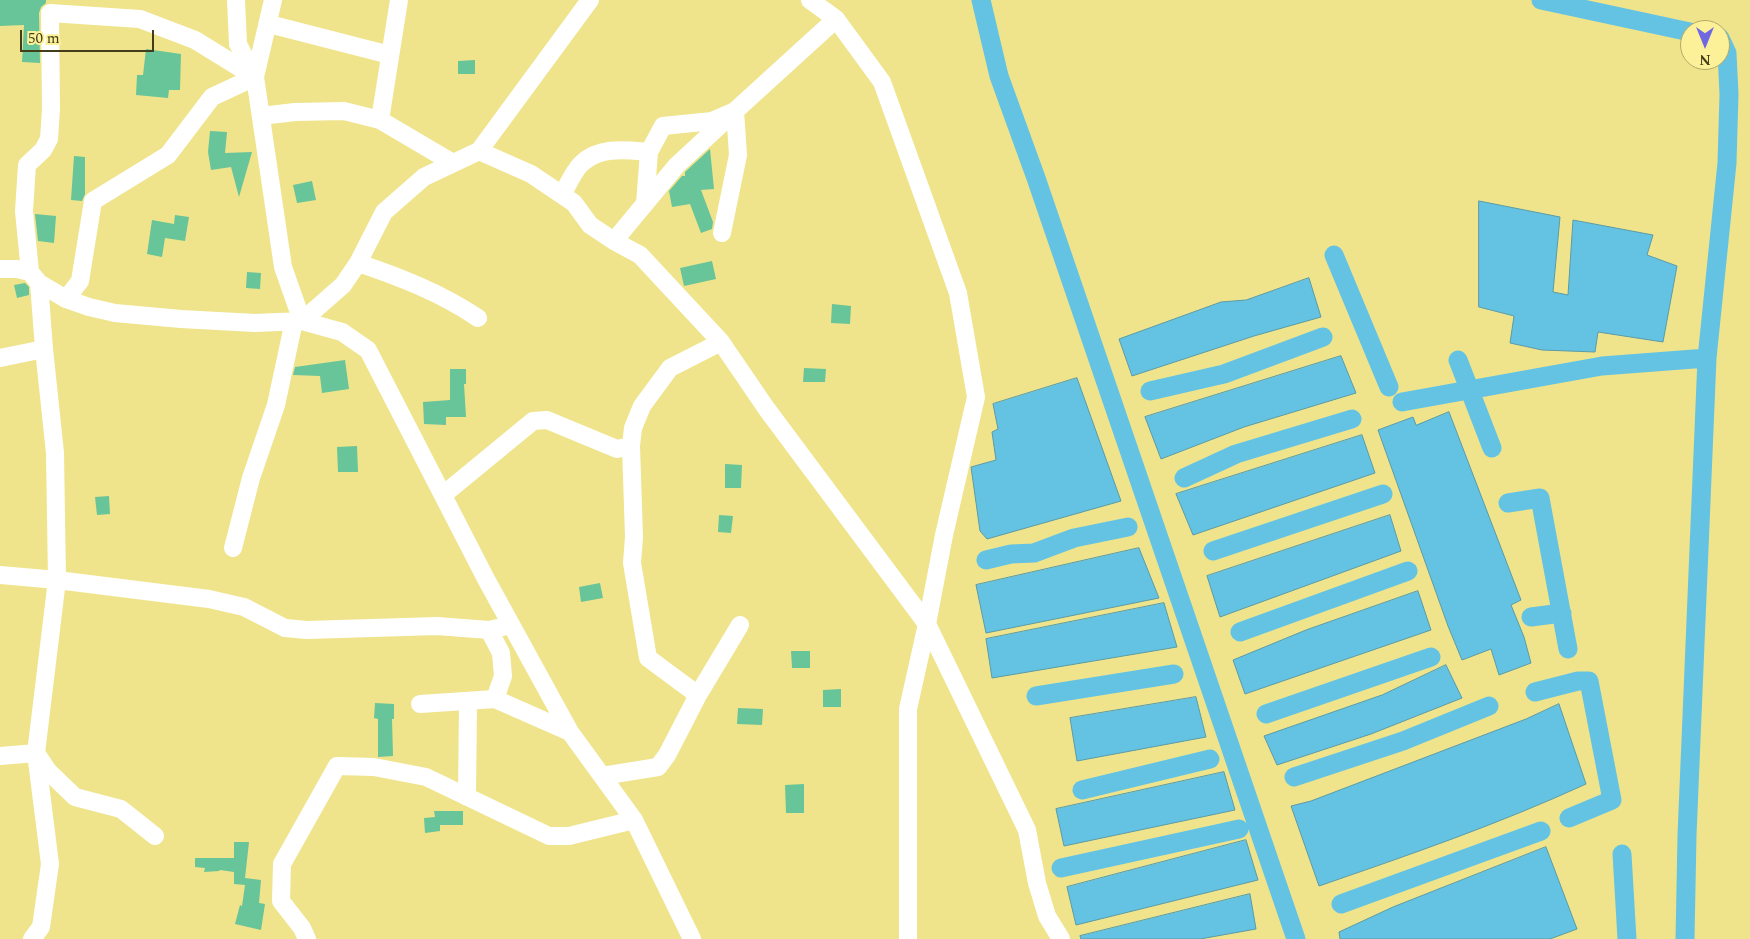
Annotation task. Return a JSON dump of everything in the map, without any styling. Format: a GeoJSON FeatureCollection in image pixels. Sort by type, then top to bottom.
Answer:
{"type":"FeatureCollection","features":[{"type":"Feature","properties":{"kind":"street"},"geometry":{"type":"LineString","coordinates":[[233,548],[251,478],[276,405],[298,321],[283,267],[255,77],[238,44],[236,0]]}},
{"type":"Feature","properties":{"kind":"street"},"geometry":{"type":"LineString","coordinates":[[255,77],[269,24],[273,0]]}},
{"type":"Feature","properties":{"kind":"street"},"geometry":{"type":"LineString","coordinates":[[380,120],[399,0]]}},
{"type":"Feature","properties":{"kind":"street"},"geometry":{"type":"LineString","coordinates":[[298,321],[343,285],[358,263],[384,212],[424,177],[480,151],[590,0]]}},
{"type":"Feature","properties":{"kind":"street"},"geometry":{"type":"LineString","coordinates":[[810,0],[836,19],[882,82],[958,293],[976,397],[944,535],[908,709],[908,939]]}},
{"type":"Feature","properties":{"kind":"street"},"geometry":{"type":"LineString","coordinates":[[32,939],[41,927],[50,864],[36,753],[57,580],[55,453],[35,277],[24,211],[27,166],[43,150],[49,139],[51,109],[50,13],[140,19],[194,40],[255,77]]}},
{"type":"Feature","properties":{"kind":"street"},"geometry":{"type":"LineString","coordinates":[[614,242],[677,165],[836,19]]}},
{"type":"Feature","properties":{"kind":"street"},"geometry":{"type":"LineString","coordinates":[[269,24],[390,55]]}},
{"type":"Feature","properties":{"kind":"street"},"geometry":{"type":"LineString","coordinates":[[66,299],[80,280],[93,201],[168,155],[212,97],[255,77]]}},
{"type":"Feature","properties":{"kind":"street"},"geometry":{"type":"LineString","coordinates":[[261,116],[295,112],[344,111],[380,120],[453,163]]}},
{"type":"Feature","properties":{"kind":"street"},"geometry":{"type":"LineString","coordinates":[[645,204],[649,152],[663,126],[712,120],[735,111]]}},
{"type":"Feature","properties":{"kind":"street"},"geometry":{"type":"LineString","coordinates":[[722,233],[738,154],[735,111]]}},
{"type":"Feature","properties":{"kind":"street"},"geometry":{"type":"LineString","coordinates":[[562,195],[580,166],[590,157],[614,149],[649,152]]}},
{"type":"Feature","properties":{"kind":"street"},"geometry":{"type":"LineString","coordinates":[[480,151],[531,174],[574,203],[590,225],[614,242],[640,255],[721,342],[766,408],[927,624],[1027,830],[1037,883],[1047,916],[1061,939]]}},
{"type":"Feature","properties":{"kind":"street"},"geometry":{"type":"LineString","coordinates":[[358,263],[401,277],[456,304],[478,318]]}},
{"type":"Feature","properties":{"kind":"street"},"geometry":{"type":"LineString","coordinates":[[0,268],[16,269],[35,277],[66,299],[114,313],[255,323],[298,321],[342,332],[368,350],[511,625],[570,732],[634,820],[692,939]]}},
{"type":"Feature","properties":{"kind":"street"},"geometry":{"type":"LineString","coordinates":[[698,695],[648,658],[632,563],[634,537],[631,446],[633,428],[642,406],[670,368],[721,342]]}},
{"type":"Feature","properties":{"kind":"street"},"geometry":{"type":"LineString","coordinates":[[0,358],[44,349]]}},
{"type":"Feature","properties":{"kind":"street"},"geometry":{"type":"LineString","coordinates":[[443,496],[533,421],[547,420],[617,449],[631,446]]}},
{"type":"Feature","properties":{"kind":"street"},"geometry":{"type":"LineString","coordinates":[[0,575],[57,580],[209,599],[244,607],[285,628],[307,630],[437,626],[488,630],[511,625]]}},
{"type":"Feature","properties":{"kind":"street"},"geometry":{"type":"LineString","coordinates":[[602,776],[658,767],[667,755],[698,695],[740,625]]}},
{"type":"Feature","properties":{"kind":"street"},"geometry":{"type":"LineString","coordinates":[[488,630],[500,653],[503,676],[495,699]]}},
{"type":"Feature","properties":{"kind":"street"},"geometry":{"type":"LineString","coordinates":[[420,704],[495,699],[570,732]]}},
{"type":"Feature","properties":{"kind":"street"},"geometry":{"type":"LineString","coordinates":[[468,701],[468,796]]}},
{"type":"Feature","properties":{"kind":"street"},"geometry":{"type":"LineString","coordinates":[[0,756],[36,753]]}},
{"type":"Feature","properties":{"kind":"street"},"geometry":{"type":"LineString","coordinates":[[36,753],[48,771],[76,797],[121,809],[155,836]]}},
{"type":"Feature","properties":{"kind":"street"},"geometry":{"type":"LineString","coordinates":[[307,939],[302,928],[281,901],[282,864],[337,766],[374,767],[426,777],[549,836],[569,836],[634,820]]}},
{"type":"Feature","properties":{"kind":"water"},"geometry":{"type":"Polygon","coordinates":[[[1479,201],[1560,217],[1553,292],[1568,295],[1573,220],[1653,235],[1647,255],[1677,266],[1663,342],[1598,332],[1595,352],[1542,350],[1510,343],[1514,316],[1479,307],[1479,201]]]}},
{"type":"Feature","properties":{"kind":"water"},"geometry":{"type":"Polygon","coordinates":[[[1309,278],[1321,317],[1254,336],[1132,376],[1119,339],[1221,302],[1246,300],[1309,278]]]}},
{"type":"Feature","properties":{"kind":"water"},"geometry":{"type":"Polygon","coordinates":[[[1341,356],[1356,393],[1244,427],[1161,459],[1145,417],[1341,356]]]}},
{"type":"Feature","properties":{"kind":"water"},"geometry":{"type":"Polygon","coordinates":[[[1077,378],[1121,501],[987,539],[980,531],[971,467],[996,460],[992,432],[998,429],[993,404],[1077,378]]]}},
{"type":"Feature","properties":{"kind":"water"},"geometry":{"type":"Polygon","coordinates":[[[1449,412],[1521,600],[1511,605],[1524,637],[1531,663],[1499,675],[1491,649],[1462,660],[1378,430],[1413,417],[1416,425],[1449,412]]]}},
{"type":"Feature","properties":{"kind":"water"},"geometry":{"type":"Polygon","coordinates":[[[1362,435],[1375,473],[1193,535],[1176,494],[1362,435]]]}},
{"type":"Feature","properties":{"kind":"water"},"geometry":{"type":"Polygon","coordinates":[[[1390,515],[1401,551],[1220,617],[1207,576],[1390,515]]]}},
{"type":"Feature","properties":{"kind":"water"},"geometry":{"type":"Polygon","coordinates":[[[1139,548],[1159,598],[986,633],[976,585],[1139,548]]]}},
{"type":"Feature","properties":{"kind":"water"},"geometry":{"type":"Polygon","coordinates":[[[1418,591],[1431,630],[1245,694],[1233,660],[1306,630],[1418,591]]]}},
{"type":"Feature","properties":{"kind":"water"},"geometry":{"type":"Polygon","coordinates":[[[1164,603],[1177,647],[992,678],[986,639],[1164,603]]]}},
{"type":"Feature","properties":{"kind":"water"},"geometry":{"type":"Polygon","coordinates":[[[1446,665],[1462,698],[1371,734],[1277,765],[1264,736],[1382,695],[1446,665]]]}},
{"type":"Feature","properties":{"kind":"water"},"geometry":{"type":"Polygon","coordinates":[[[1196,697],[1206,737],[1077,761],[1070,718],[1196,697]]]}},
{"type":"Feature","properties":{"kind":"water"},"geometry":{"type":"Polygon","coordinates":[[[1559,704],[1586,784],[1487,826],[1319,886],[1291,806],[1311,801],[1526,719],[1559,704]]]}},
{"type":"Feature","properties":{"kind":"water"},"geometry":{"type":"Polygon","coordinates":[[[1224,772],[1235,810],[1064,846],[1056,809],[1224,772]]]}},
{"type":"Feature","properties":{"kind":"water"},"geometry":{"type":"Polygon","coordinates":[[[1246,840],[1258,880],[1076,925],[1067,887],[1246,840]]]}},
{"type":"Feature","properties":{"kind":"water"},"geometry":{"type":"Polygon","coordinates":[[[1546,847],[1577,929],[1550,939],[1340,939],[1339,932],[1393,907],[1546,847]]]}},
{"type":"Feature","properties":{"kind":"water"},"geometry":{"type":"Polygon","coordinates":[[[1250,894],[1256,929],[1200,939],[1081,939],[1080,936],[1250,894]]]}},
{"type":"Feature","properties":{"kind":"building"},"geometry":{"type":"Polygon","coordinates":[[[0,0],[46,0],[39,13],[40,63],[22,62],[24,25],[0,26],[0,0]]]}},
{"type":"Feature","properties":{"kind":"building"},"geometry":{"type":"Polygon","coordinates":[[[146,49],[181,54],[180,90],[169,90],[168,98],[136,95],[137,75],[143,75],[146,49]]]}},
{"type":"Feature","properties":{"kind":"building"},"geometry":{"type":"Polygon","coordinates":[[[475,60],[475,74],[458,74],[458,61],[475,60]]]}},
{"type":"Feature","properties":{"kind":"building"},"geometry":{"type":"Polygon","coordinates":[[[210,131],[227,132],[225,153],[252,152],[239,197],[231,167],[211,170],[208,152],[210,131]]]}},
{"type":"Feature","properties":{"kind":"building"},"geometry":{"type":"Polygon","coordinates":[[[710,149],[714,189],[701,190],[713,222],[712,229],[701,233],[690,204],[672,207],[669,191],[682,176],[685,176],[685,172],[710,149]]]}},
{"type":"Feature","properties":{"kind":"building"},"geometry":{"type":"Polygon","coordinates":[[[74,156],[85,157],[85,194],[82,201],[71,200],[74,156]]]}},
{"type":"Feature","properties":{"kind":"building"},"geometry":{"type":"Polygon","coordinates":[[[312,181],[316,200],[297,203],[293,185],[312,181]]]}},
{"type":"Feature","properties":{"kind":"building"},"geometry":{"type":"Polygon","coordinates":[[[35,214],[56,216],[54,243],[38,241],[35,214]]]}},
{"type":"Feature","properties":{"kind":"building"},"geometry":{"type":"Polygon","coordinates":[[[175,215],[189,217],[185,241],[165,238],[162,257],[147,254],[152,220],[174,224],[175,215]]]}},
{"type":"Feature","properties":{"kind":"building"},"geometry":{"type":"Polygon","coordinates":[[[712,261],[716,279],[684,286],[680,268],[712,261]]]}},
{"type":"Feature","properties":{"kind":"building"},"geometry":{"type":"Polygon","coordinates":[[[247,272],[261,273],[260,289],[246,288],[247,272]]]}},
{"type":"Feature","properties":{"kind":"building"},"geometry":{"type":"Polygon","coordinates":[[[25,283],[29,287],[29,295],[17,298],[14,285],[25,283]]]}},
{"type":"Feature","properties":{"kind":"building"},"geometry":{"type":"Polygon","coordinates":[[[832,304],[851,306],[850,324],[831,323],[832,304]]]}},
{"type":"Feature","properties":{"kind":"building"},"geometry":{"type":"Polygon","coordinates":[[[345,360],[349,389],[322,393],[320,376],[293,375],[295,367],[345,360]]]}},
{"type":"Feature","properties":{"kind":"building"},"geometry":{"type":"Polygon","coordinates":[[[804,368],[826,369],[825,382],[803,382],[804,368]]]}},
{"type":"Feature","properties":{"kind":"building"},"geometry":{"type":"Polygon","coordinates":[[[450,369],[466,369],[466,384],[464,384],[466,417],[446,417],[446,425],[424,424],[423,402],[450,400],[450,369]]]}},
{"type":"Feature","properties":{"kind":"building"},"geometry":{"type":"Polygon","coordinates":[[[357,446],[358,472],[338,472],[337,447],[357,446]]]}},
{"type":"Feature","properties":{"kind":"building"},"geometry":{"type":"Polygon","coordinates":[[[725,464],[742,465],[741,488],[725,488],[725,464]]]}},
{"type":"Feature","properties":{"kind":"building"},"geometry":{"type":"Polygon","coordinates":[[[109,496],[110,514],[97,515],[95,497],[109,496]]]}},
{"type":"Feature","properties":{"kind":"building"},"geometry":{"type":"Polygon","coordinates":[[[719,515],[733,516],[731,533],[718,532],[719,515]]]}},
{"type":"Feature","properties":{"kind":"building"},"geometry":{"type":"Polygon","coordinates":[[[600,583],[603,598],[581,602],[579,587],[600,583]]]}},
{"type":"Feature","properties":{"kind":"building"},"geometry":{"type":"Polygon","coordinates":[[[791,651],[810,651],[810,668],[792,668],[791,651]]]}},
{"type":"Feature","properties":{"kind":"building"},"geometry":{"type":"Polygon","coordinates":[[[841,689],[841,707],[823,707],[823,690],[841,689]]]}},
{"type":"Feature","properties":{"kind":"building"},"geometry":{"type":"Polygon","coordinates":[[[375,703],[394,704],[394,719],[392,719],[393,756],[378,757],[378,719],[374,718],[375,703]]]}},
{"type":"Feature","properties":{"kind":"building"},"geometry":{"type":"Polygon","coordinates":[[[738,708],[763,709],[762,725],[737,724],[738,708]]]}},
{"type":"Feature","properties":{"kind":"building"},"geometry":{"type":"Polygon","coordinates":[[[804,784],[804,813],[786,813],[785,785],[804,784]]]}},
{"type":"Feature","properties":{"kind":"building"},"geometry":{"type":"Polygon","coordinates":[[[434,811],[463,811],[463,825],[440,825],[440,831],[425,833],[424,818],[435,817],[434,811]]]}},
{"type":"Feature","properties":{"kind":"building"},"geometry":{"type":"Polygon","coordinates":[[[234,842],[249,842],[245,878],[261,880],[259,903],[265,904],[261,930],[235,924],[240,905],[242,906],[245,885],[234,884],[234,872],[220,870],[204,872],[205,868],[195,867],[195,858],[234,858],[234,842]]]}},
{"type":"Feature","properties":{"kind":"waterway"},"geometry":{"type":"LineString","coordinates":[[981,0],[999,76],[1036,178],[1296,939]]}},
{"type":"Feature","properties":{"kind":"waterway"},"geometry":{"type":"LineString","coordinates":[[1541,0],[1680,30]]}},
{"type":"Feature","properties":{"kind":"waterway"},"geometry":{"type":"LineString","coordinates":[[1707,358],[1727,163],[1728,70]]}},
{"type":"Feature","properties":{"kind":"waterway"},"geometry":{"type":"LineString","coordinates":[[1334,255],[1389,387]]}},
{"type":"Feature","properties":{"kind":"waterway"},"geometry":{"type":"LineString","coordinates":[[1150,391],[1224,374],[1323,337]]}},
{"type":"Feature","properties":{"kind":"waterway"},"geometry":{"type":"LineString","coordinates":[[1402,402],[1602,366],[1707,358],[1687,835],[1685,939]]}},
{"type":"Feature","properties":{"kind":"waterway"},"geometry":{"type":"LineString","coordinates":[[1458,360],[1492,448]]}},
{"type":"Feature","properties":{"kind":"waterway"},"geometry":{"type":"LineString","coordinates":[[1184,478],[1236,454],[1352,419]]}},
{"type":"Feature","properties":{"kind":"waterway"},"geometry":{"type":"LineString","coordinates":[[1213,551],[1383,494]]}},
{"type":"Feature","properties":{"kind":"waterway"},"geometry":{"type":"LineString","coordinates":[[1508,503],[1540,498],[1568,649]]}},
{"type":"Feature","properties":{"kind":"waterway"},"geometry":{"type":"LineString","coordinates":[[986,560],[1011,554],[1034,553],[1074,538],[1128,527]]}},
{"type":"Feature","properties":{"kind":"waterway"},"geometry":{"type":"LineString","coordinates":[[1240,632],[1408,571]]}},
{"type":"Feature","properties":{"kind":"waterway"},"geometry":{"type":"LineString","coordinates":[[1531,617],[1562,613]]}},
{"type":"Feature","properties":{"kind":"waterway"},"geometry":{"type":"LineString","coordinates":[[1266,714],[1431,657]]}},
{"type":"Feature","properties":{"kind":"waterway"},"geometry":{"type":"LineString","coordinates":[[1036,696],[1174,674]]}},
{"type":"Feature","properties":{"kind":"waterway"},"geometry":{"type":"LineString","coordinates":[[1535,692],[1578,681],[1589,681],[1612,800],[1569,818]]}},
{"type":"Feature","properties":{"kind":"waterway"},"geometry":{"type":"LineString","coordinates":[[1294,777],[1403,741],[1489,706]]}},
{"type":"Feature","properties":{"kind":"waterway"},"geometry":{"type":"LineString","coordinates":[[1082,790],[1210,759]]}},
{"type":"Feature","properties":{"kind":"waterway"},"geometry":{"type":"LineString","coordinates":[[1061,868],[1239,829]]}},
{"type":"Feature","properties":{"kind":"waterway"},"geometry":{"type":"LineString","coordinates":[[1341,904],[1541,831]]}},
{"type":"Feature","properties":{"kind":"waterway"},"geometry":{"type":"LineString","coordinates":[[1622,854],[1627,939]]}}]}
